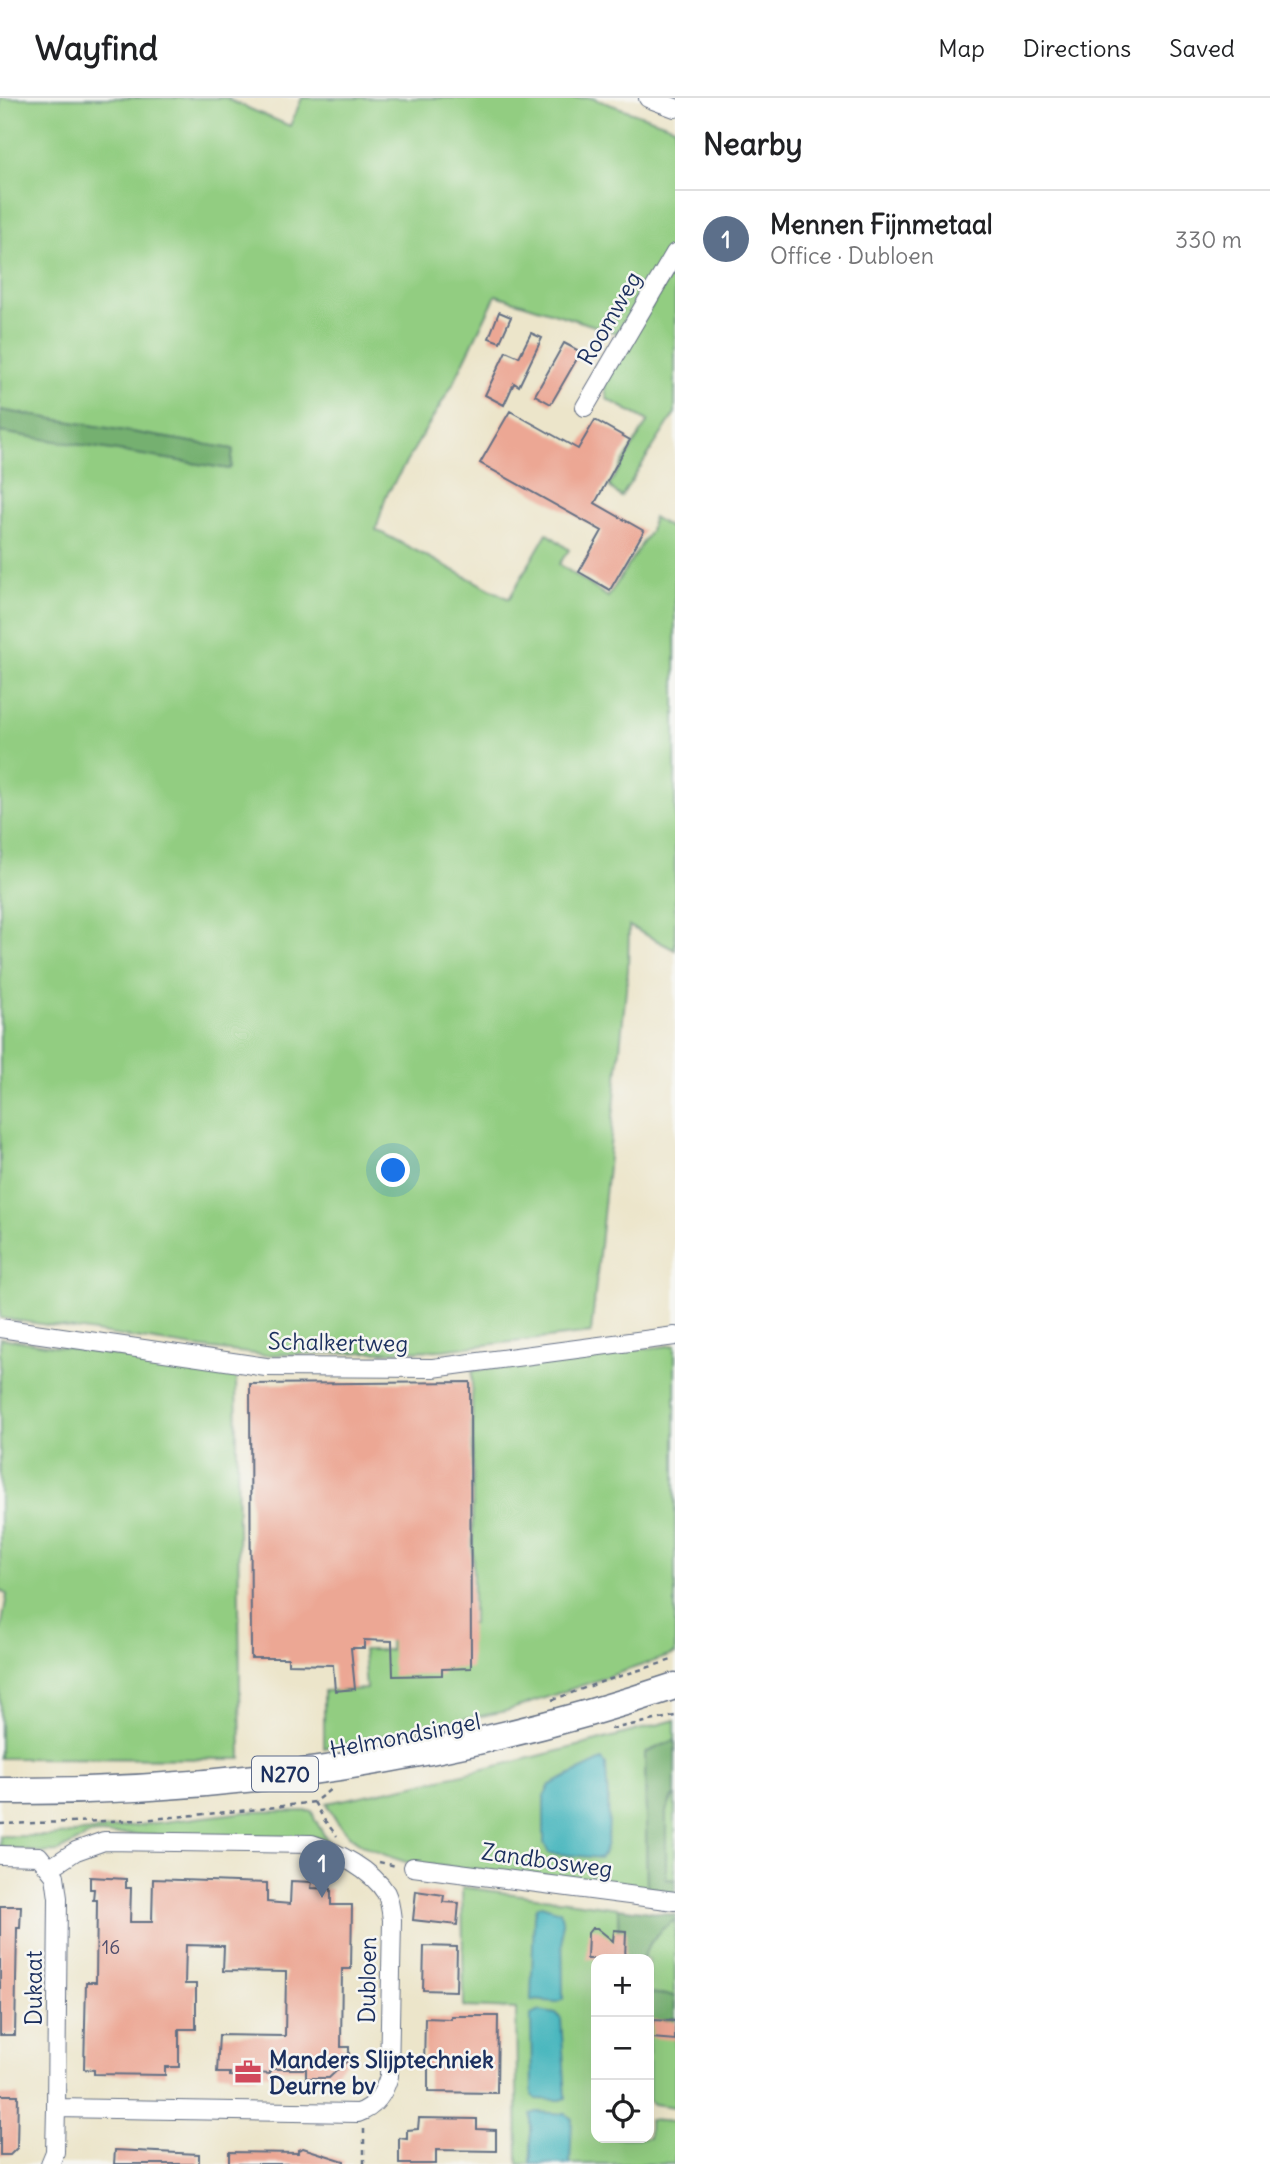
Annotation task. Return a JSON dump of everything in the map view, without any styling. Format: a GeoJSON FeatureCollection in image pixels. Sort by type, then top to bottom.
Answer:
{"type":"FeatureCollection","features":[{"type":"Feature","properties":{"kind":"main road","name":"Helmondsingel"},"geometry":{"type":"LineString","coordinates":[[0,1791],[218,1783],[324,1769],[482,1739],[675,1686]]}},
{"type":"Feature","properties":{"kind":"street"},"geometry":{"type":"LineString","coordinates":[[648,98],[675,108]]}},
{"type":"Feature","properties":{"kind":"street","name":"Roomweg"},"geometry":{"type":"LineString","coordinates":[[585,407],[675,254]]}},
{"type":"Feature","properties":{"kind":"street","name":"Schalkertweg"},"geometry":{"type":"LineString","coordinates":[[0,1328],[266,1367],[433,1368],[675,1336]]}},
{"type":"Feature","properties":{"kind":"street","name":"Dubloen"},"geometry":{"type":"LineString","coordinates":[[50,1868],[76,1851],[104,1841],[312,1844],[340,1854],[379,1883],[389,1900],[392,1920],[389,2076],[380,2098],[358,2113]]}},
{"type":"Feature","properties":{"kind":"street"},"geometry":{"type":"LineString","coordinates":[[0,1855],[39,1856],[50,1868]]}},
{"type":"Feature","properties":{"kind":"street","name":"Zandbosweg"},"geometry":{"type":"LineString","coordinates":[[413,1867],[675,1902]]}},
{"type":"Feature","properties":{"kind":"street","name":"Dukaat"},"geometry":{"type":"LineString","coordinates":[[50,1868],[55,1876],[58,1898],[55,2152],[50,2164]]}},
{"type":"Feature","properties":{"kind":"street"},"geometry":{"type":"LineString","coordinates":[[56,2108],[358,2113]]}},
{"type":"Feature","properties":{"kind":"path"},"geometry":{"type":"LineString","coordinates":[[552,1700],[675,1659]]}},
{"type":"Feature","properties":{"kind":"path"},"geometry":{"type":"LineString","coordinates":[[0,1824],[141,1820],[314,1802],[338,1837]]}},
{"type":"Feature","properties":{"kind":"path"},"geometry":{"type":"LineString","coordinates":[[371,1857],[397,1866],[413,1867]]}},
{"type":"Feature","properties":{"kind":"path"},"geometry":{"type":"LineString","coordinates":[[358,2113],[364,2124],[363,2164]]}},
{"type":"Feature","properties":{"kind":"green space"},"geometry":{"type":"Polygon","coordinates":[[[0,98],[229,98],[290,126],[302,98],[592,98],[675,127],[675,240],[617,333],[496,295],[453,384],[386,496],[376,530],[509,599],[547,533],[569,550],[559,564],[608,597],[650,531],[653,517],[675,531],[675,950],[629,926],[628,970],[591,1333],[442,1350],[264,1355],[0,1318],[0,432],[229,469],[233,449],[0,410],[0,98]]]}},
{"type":"Feature","properties":{"kind":"green space"},"geometry":{"type":"Polygon","coordinates":[[[675,268],[675,413],[621,497],[609,486],[648,421],[607,399],[604,383],[675,268]]]}},
{"type":"Feature","properties":{"kind":"green space"},"geometry":{"type":"Polygon","coordinates":[[[0,410],[233,449],[231,467],[229,469],[0,432],[0,410]]]}},
{"type":"Feature","properties":{"kind":"green space"},"geometry":{"type":"Polygon","coordinates":[[[0,1338],[236,1373],[241,1759],[0,1758],[0,1635],[7,1595],[0,1589],[0,1338]]]}},
{"type":"Feature","properties":{"kind":"green space"},"geometry":{"type":"Polygon","coordinates":[[[675,1345],[675,1654],[506,1711],[324,1748],[324,1691],[366,1689],[363,1650],[390,1650],[390,1623],[473,1624],[472,1371],[675,1345]]]}},
{"type":"Feature","properties":{"kind":"green space"},"geometry":{"type":"Polygon","coordinates":[[[675,1720],[675,1740],[645,1753],[647,1891],[406,1862],[358,1842],[341,1827],[327,1803],[502,1765],[675,1720]]]}},
{"type":"Feature","properties":{"kind":"green space"},"geometry":{"type":"Polygon","coordinates":[[[675,1740],[675,1797],[672,1797],[666,1811],[666,1879],[675,1880],[675,1895],[647,1891],[645,1753],[675,1740]]]}},
{"type":"Feature","properties":{"kind":"green space"},"geometry":{"type":"Polygon","coordinates":[[[673,1797],[675,1880],[666,1879],[666,1811],[673,1797]]]}},
{"type":"Feature","properties":{"kind":"green space"},"geometry":{"type":"Polygon","coordinates":[[[312,1811],[328,1841],[312,1838],[92,1834],[57,1852],[40,1853],[0,1846],[0,1836],[51,1836],[245,1812],[312,1811]]]}},
{"type":"Feature","properties":{"kind":"green space"},"geometry":{"type":"Polygon","coordinates":[[[462,1887],[618,1908],[619,1954],[591,1954],[591,2143],[654,2143],[654,2120],[675,2122],[675,2164],[518,2164],[516,2009],[464,2007],[462,1887]]]}},
{"type":"Feature","properties":{"kind":"green space"},"geometry":{"type":"Polygon","coordinates":[[[618,1908],[675,1915],[675,1920],[655,1936],[644,1954],[619,1954],[618,1908]]]}},
{"type":"Feature","properties":{"kind":"green space"},"geometry":{"type":"Polygon","coordinates":[[[675,1920],[675,1996],[654,1994],[654,1954],[644,1954],[664,1928],[675,1920]]]}},
{"type":"Feature","properties":{"kind":"green space"},"geometry":{"type":"Polygon","coordinates":[[[654,1994],[675,1996],[675,2018],[654,2023],[654,1994]]]}},
{"type":"Feature","properties":{"kind":"green space"},"geometry":{"type":"Polygon","coordinates":[[[675,2018],[675,2107],[654,2104],[654,2022],[675,2018]]]}},
{"type":"Feature","properties":{"kind":"water"},"geometry":{"type":"Polygon","coordinates":[[[602,1760],[606,1765],[609,1814],[605,1851],[600,1858],[549,1853],[544,1843],[544,1796],[550,1785],[602,1760]]]}},
{"type":"Feature","properties":{"kind":"water"},"geometry":{"type":"Polygon","coordinates":[[[541,1905],[560,1911],[562,1920],[563,1999],[558,2002],[531,2000],[534,1916],[536,1908],[541,1905]]]}},
{"type":"Feature","properties":{"kind":"water"},"geometry":{"type":"Polygon","coordinates":[[[539,2011],[556,2014],[561,2019],[566,2098],[561,2100],[536,2099],[532,2095],[531,2015],[539,2011]]]}},
{"type":"Feature","properties":{"kind":"water"},"geometry":{"type":"Polygon","coordinates":[[[531,2114],[566,2114],[572,2119],[570,2164],[531,2164],[531,2114]]]}},
{"type":"Feature","properties":{"kind":"building"},"geometry":{"type":"Polygon","coordinates":[[[499,312],[511,317],[500,342],[489,338],[499,312]]]}},
{"type":"Feature","properties":{"kind":"building"},"geometry":{"type":"Polygon","coordinates":[[[531,333],[542,338],[519,386],[514,383],[504,405],[485,395],[506,351],[519,357],[531,333]]]}},
{"type":"Feature","properties":{"kind":"building"},"geometry":{"type":"Polygon","coordinates":[[[564,343],[581,352],[551,404],[535,395],[564,343]]]}},
{"type":"Feature","properties":{"kind":"building"},"geometry":{"type":"Polygon","coordinates":[[[510,411],[578,449],[595,420],[630,440],[595,503],[644,531],[610,590],[579,572],[602,531],[480,463],[510,411]]]}},
{"type":"Feature","properties":{"kind":"building"},"geometry":{"type":"Polygon","coordinates":[[[470,1382],[471,1668],[442,1669],[442,1675],[393,1676],[392,1641],[364,1640],[364,1648],[351,1648],[355,1689],[335,1691],[333,1665],[288,1664],[288,1658],[251,1658],[250,1384],[470,1382]]]}},
{"type":"Feature","properties":{"kind":"building"},"geometry":{"type":"Polygon","coordinates":[[[90,1877],[126,1879],[126,1888],[131,1888],[130,1922],[152,1922],[153,1879],[267,1883],[267,1902],[290,1904],[291,1881],[312,1882],[311,1888],[331,1889],[331,1905],[352,1905],[351,1969],[342,1969],[341,2047],[349,2047],[349,2059],[329,2078],[306,2078],[306,2069],[270,2069],[270,2074],[257,2073],[257,2077],[217,2073],[219,2035],[285,2036],[286,1972],[223,1971],[224,1946],[186,1945],[185,1984],[196,1984],[196,2029],[179,2029],[179,2067],[165,2067],[165,2075],[94,2074],[94,2070],[84,2069],[86,1982],[96,1982],[97,1900],[93,1900],[94,1889],[90,1889],[90,1877]]]}},
{"type":"Feature","properties":{"kind":"building"},"geometry":{"type":"Polygon","coordinates":[[[416,1891],[444,1895],[443,1902],[459,1903],[457,1925],[413,1920],[416,1891]]]}},
{"type":"Feature","properties":{"kind":"building"},"geometry":{"type":"Polygon","coordinates":[[[0,1906],[21,1906],[20,1928],[17,1928],[15,2035],[0,2035],[0,1906]]]}},
{"type":"Feature","properties":{"kind":"building"},"geometry":{"type":"Polygon","coordinates":[[[592,1928],[597,1928],[613,1941],[614,1930],[626,1931],[625,1954],[591,1954],[591,1959],[587,1959],[588,1933],[592,1928]]]}},
{"type":"Feature","properties":{"kind":"building"},"geometry":{"type":"Polygon","coordinates":[[[424,1946],[457,1947],[456,1991],[423,1990],[424,1946]]]}},
{"type":"Feature","properties":{"kind":"building"},"geometry":{"type":"Polygon","coordinates":[[[451,2016],[498,2016],[497,2093],[428,2092],[428,2067],[424,2067],[425,2018],[451,2019],[451,2016]]]}},
{"type":"Feature","properties":{"kind":"building"},"geometry":{"type":"Polygon","coordinates":[[[654,2020],[675,2021],[675,2040],[654,2038],[654,2020]]]}},
{"type":"Feature","properties":{"kind":"building"},"geometry":{"type":"Polygon","coordinates":[[[0,2095],[18,2095],[17,2148],[10,2155],[0,2155],[0,2095]]]}},
{"type":"Feature","properties":{"kind":"building"},"geometry":{"type":"Polygon","coordinates":[[[419,2118],[477,2119],[477,2129],[496,2130],[496,2151],[436,2150],[436,2164],[399,2164],[399,2138],[407,2139],[407,2130],[418,2129],[419,2118]]]}},
{"type":"Feature","properties":{"kind":"building"},"geometry":{"type":"Polygon","coordinates":[[[303,2148],[344,2161],[344,2164],[229,2164],[229,2152],[298,2153],[298,2150],[303,2148]]]}},
{"type":"Feature","properties":{"kind":"building"},"geometry":{"type":"Polygon","coordinates":[[[115,2150],[199,2154],[199,2164],[114,2164],[115,2150]]]}},
{"type":"Feature","properties":{"kind":"place","name":"Mennen Fijnmetaal"},"geometry":{"type":"Point","coordinates":[322,1898]}},
{"type":"Feature","properties":{"kind":"place","name":"Manders Slijptechniek Deurne bv"},"geometry":{"type":"Point","coordinates":[248,2072]}}]}
